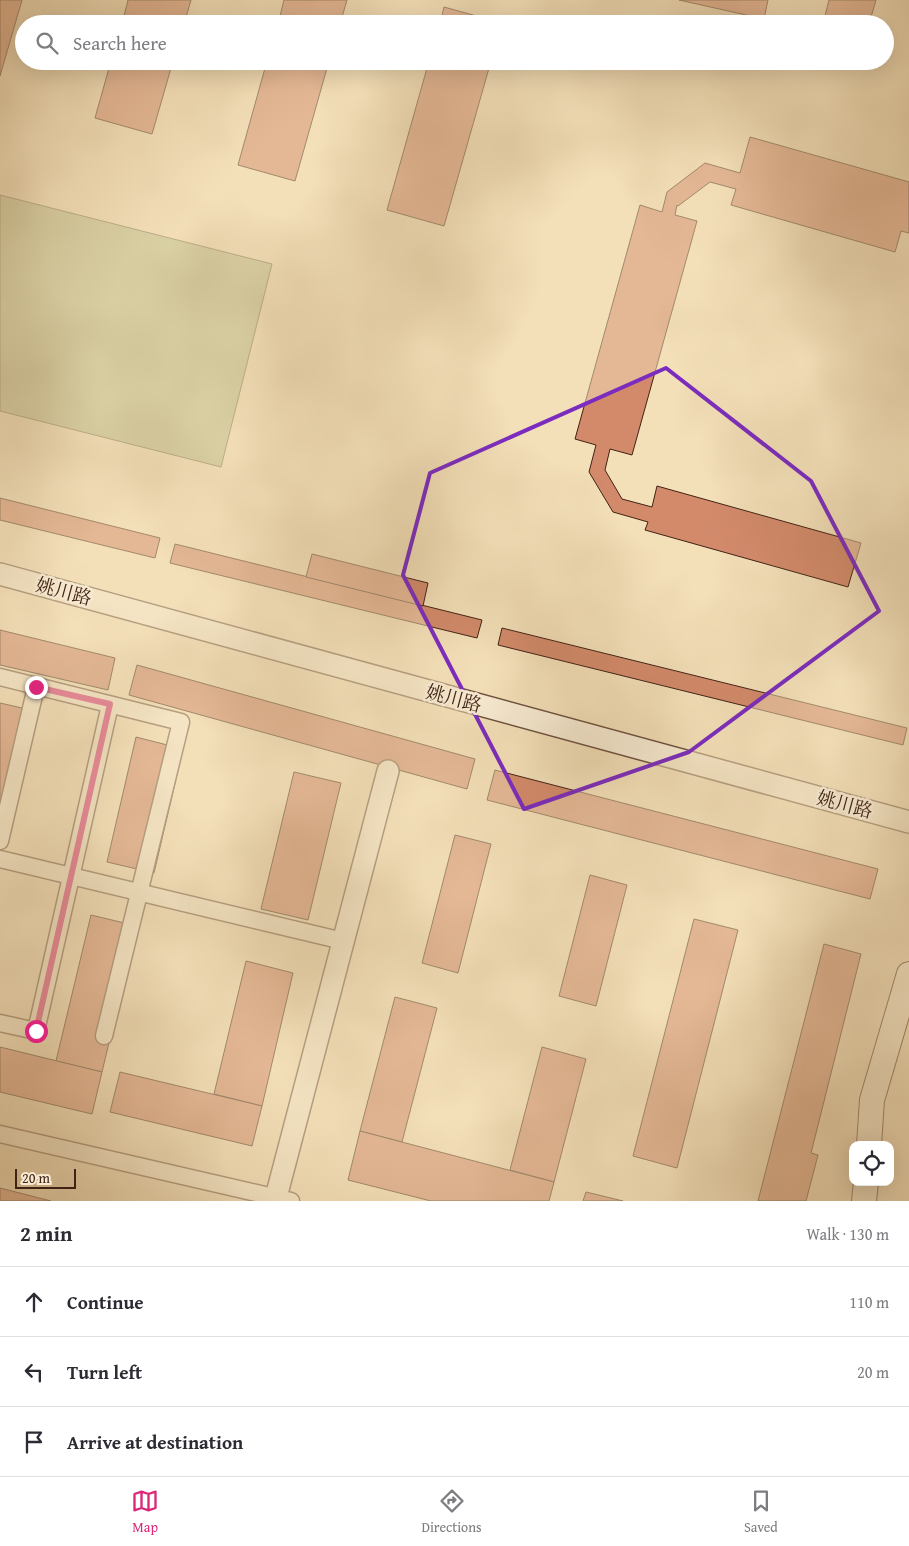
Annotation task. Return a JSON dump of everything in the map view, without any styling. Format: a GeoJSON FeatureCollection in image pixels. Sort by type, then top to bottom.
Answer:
{"type":"FeatureCollection","features":[{"type":"Feature","properties":{"kind":"main road"},"geometry":{"type":"LineString","coordinates":[[869,1141],[872,1100],[909,974]]}},
{"type":"Feature","properties":{"kind":"main road"},"geometry":{"type":"LineString","coordinates":[[864,1201],[866,1186]]}},
{"type":"Feature","properties":{"kind":"street","name":"姚川路"},"geometry":{"type":"LineString","coordinates":[[0,574],[909,822]]}},
{"type":"Feature","properties":{"kind":"street"},"geometry":{"type":"LineString","coordinates":[[0,677],[181,722],[104,1036]]}},
{"type":"Feature","properties":{"kind":"street"},"geometry":{"type":"LineString","coordinates":[[0,841],[36,687]]}},
{"type":"Feature","properties":{"kind":"street"},"geometry":{"type":"LineString","coordinates":[[0,1023],[36,1031],[110,704]]}},
{"type":"Feature","properties":{"kind":"street"},"geometry":{"type":"LineString","coordinates":[[0,1134],[280,1200],[343,941],[388,772]]}},
{"type":"Feature","properties":{"kind":"street"},"geometry":{"type":"LineString","coordinates":[[0,859],[343,941]]}},
{"type":"Feature","properties":{"kind":"highlighted area"},"geometry":{"type":"Polygon","coordinates":[[[666,368],[811,481],[879,611],[689,752],[524,809],[403,575],[430,473],[666,368]]]}},
{"type":"Feature","properties":{"kind":"green space"},"geometry":{"type":"Polygon","coordinates":[[[0,195],[272,264],[221,467],[0,411],[0,195]]]}},
{"type":"Feature","properties":{"kind":"building"},"geometry":{"type":"Polygon","coordinates":[[[0,0],[22,0],[18,15],[15,15],[15,24],[0,76],[0,0]]]}},
{"type":"Feature","properties":{"kind":"building"},"geometry":{"type":"Polygon","coordinates":[[[128,0],[191,0],[187,15],[124,15],[128,0]]]}},
{"type":"Feature","properties":{"kind":"building"},"geometry":{"type":"Polygon","coordinates":[[[284,0],[347,0],[343,15],[280,15],[284,0]]]}},
{"type":"Feature","properties":{"kind":"building"},"geometry":{"type":"Polygon","coordinates":[[[679,0],[768,0],[765,15],[746,15],[679,0]]]}},
{"type":"Feature","properties":{"kind":"building"},"geometry":{"type":"Polygon","coordinates":[[[829,0],[876,0],[872,15],[825,15],[829,0]]]}},
{"type":"Feature","properties":{"kind":"building"},"geometry":{"type":"Polygon","coordinates":[[[444,7],[473,15],[442,15],[444,7]]]}},
{"type":"Feature","properties":{"kind":"building"},"geometry":{"type":"Polygon","coordinates":[[[108,70],[170,70],[152,134],[95,118],[108,70]]]}},
{"type":"Feature","properties":{"kind":"building"},"geometry":{"type":"Polygon","coordinates":[[[264,70],[326,70],[295,181],[238,165],[264,70]]]}},
{"type":"Feature","properties":{"kind":"building"},"geometry":{"type":"Polygon","coordinates":[[[426,70],[488,70],[444,226],[387,210],[426,70]]]}},
{"type":"Feature","properties":{"kind":"building"},"geometry":{"type":"Polygon","coordinates":[[[750,137],[909,182],[909,233],[901,231],[895,252],[731,205],[736,189],[710,182],[677,205],[675,215],[697,221],[632,455],[610,449],[605,470],[622,499],[652,507],[657,486],[861,543],[848,587],[645,530],[648,522],[613,512],[589,472],[596,445],[575,439],[640,205],[662,212],[667,192],[705,163],[740,173],[750,137]]]}},
{"type":"Feature","properties":{"kind":"building"},"geometry":{"type":"Polygon","coordinates":[[[0,498],[160,538],[155,558],[0,520],[0,498]]]}},
{"type":"Feature","properties":{"kind":"building"},"geometry":{"type":"Polygon","coordinates":[[[175,544],[482,620],[477,638],[170,563],[175,544]]]}},
{"type":"Feature","properties":{"kind":"building"},"geometry":{"type":"Polygon","coordinates":[[[312,554],[428,583],[423,606],[306,577],[312,554]]]}},
{"type":"Feature","properties":{"kind":"building"},"geometry":{"type":"Polygon","coordinates":[[[502,628],[907,728],[903,745],[498,645],[502,628]]]}},
{"type":"Feature","properties":{"kind":"building"},"geometry":{"type":"Polygon","coordinates":[[[0,630],[115,658],[108,690],[0,665],[0,630]]]}},
{"type":"Feature","properties":{"kind":"building"},"geometry":{"type":"Polygon","coordinates":[[[137,665],[475,759],[467,789],[129,695],[137,665]]]}},
{"type":"Feature","properties":{"kind":"building"},"geometry":{"type":"Polygon","coordinates":[[[0,703],[35,711],[0,839],[0,703]]]}},
{"type":"Feature","properties":{"kind":"building"},"geometry":{"type":"Polygon","coordinates":[[[136,737],[183,749],[154,873],[107,862],[136,737]]]}},
{"type":"Feature","properties":{"kind":"building"},"geometry":{"type":"Polygon","coordinates":[[[495,770],[878,869],[870,899],[487,800],[495,770]]]}},
{"type":"Feature","properties":{"kind":"building"},"geometry":{"type":"Polygon","coordinates":[[[294,772],[341,783],[308,920],[261,909],[294,772]]]}},
{"type":"Feature","properties":{"kind":"building"},"geometry":{"type":"Polygon","coordinates":[[[455,835],[491,844],[458,973],[422,963],[455,835]]]}},
{"type":"Feature","properties":{"kind":"building"},"geometry":{"type":"Polygon","coordinates":[[[590,875],[627,885],[596,1006],[559,996],[590,875]]]}},
{"type":"Feature","properties":{"kind":"building"},"geometry":{"type":"Polygon","coordinates":[[[91,915],[137,926],[102,1072],[56,1061],[91,915]]]}},
{"type":"Feature","properties":{"kind":"building"},"geometry":{"type":"Polygon","coordinates":[[[694,919],[738,930],[677,1168],[633,1156],[694,919]]]}},
{"type":"Feature","properties":{"kind":"building"},"geometry":{"type":"Polygon","coordinates":[[[824,944],[861,954],[811,1153],[818,1155],[806,1201],[758,1201],[824,944]]]}},
{"type":"Feature","properties":{"kind":"building"},"geometry":{"type":"Polygon","coordinates":[[[246,961],[293,973],[262,1106],[214,1094],[246,961]]]}},
{"type":"Feature","properties":{"kind":"building"},"geometry":{"type":"Polygon","coordinates":[[[395,997],[437,1008],[402,1142],[360,1131],[395,997]]]}},
{"type":"Feature","properties":{"kind":"building"},"geometry":{"type":"Polygon","coordinates":[[[0,1047],[102,1072],[92,1114],[0,1092],[0,1047]]]}},
{"type":"Feature","properties":{"kind":"building"},"geometry":{"type":"Polygon","coordinates":[[[542,1047],[586,1059],[554,1182],[510,1170],[542,1047]]]}},
{"type":"Feature","properties":{"kind":"building"},"geometry":{"type":"Polygon","coordinates":[[[120,1072],[262,1106],[252,1146],[110,1112],[120,1072]]]}},
{"type":"Feature","properties":{"kind":"building"},"geometry":{"type":"Polygon","coordinates":[[[360,1131],[554,1182],[549,1201],[431,1201],[348,1180],[360,1131]]]}},
{"type":"Feature","properties":{"kind":"building"},"geometry":{"type":"Polygon","coordinates":[[[0,1188],[51,1201],[0,1201],[0,1188]]]}},
{"type":"Feature","properties":{"kind":"building"},"geometry":{"type":"Polygon","coordinates":[[[586,1192],[623,1201],[583,1201],[586,1192]]]}},
{"type":"Feature","properties":{"kind":"route"},"geometry":{"type":"LineString","coordinates":[[36,687],[110,704],[36,1031]]}}]}
